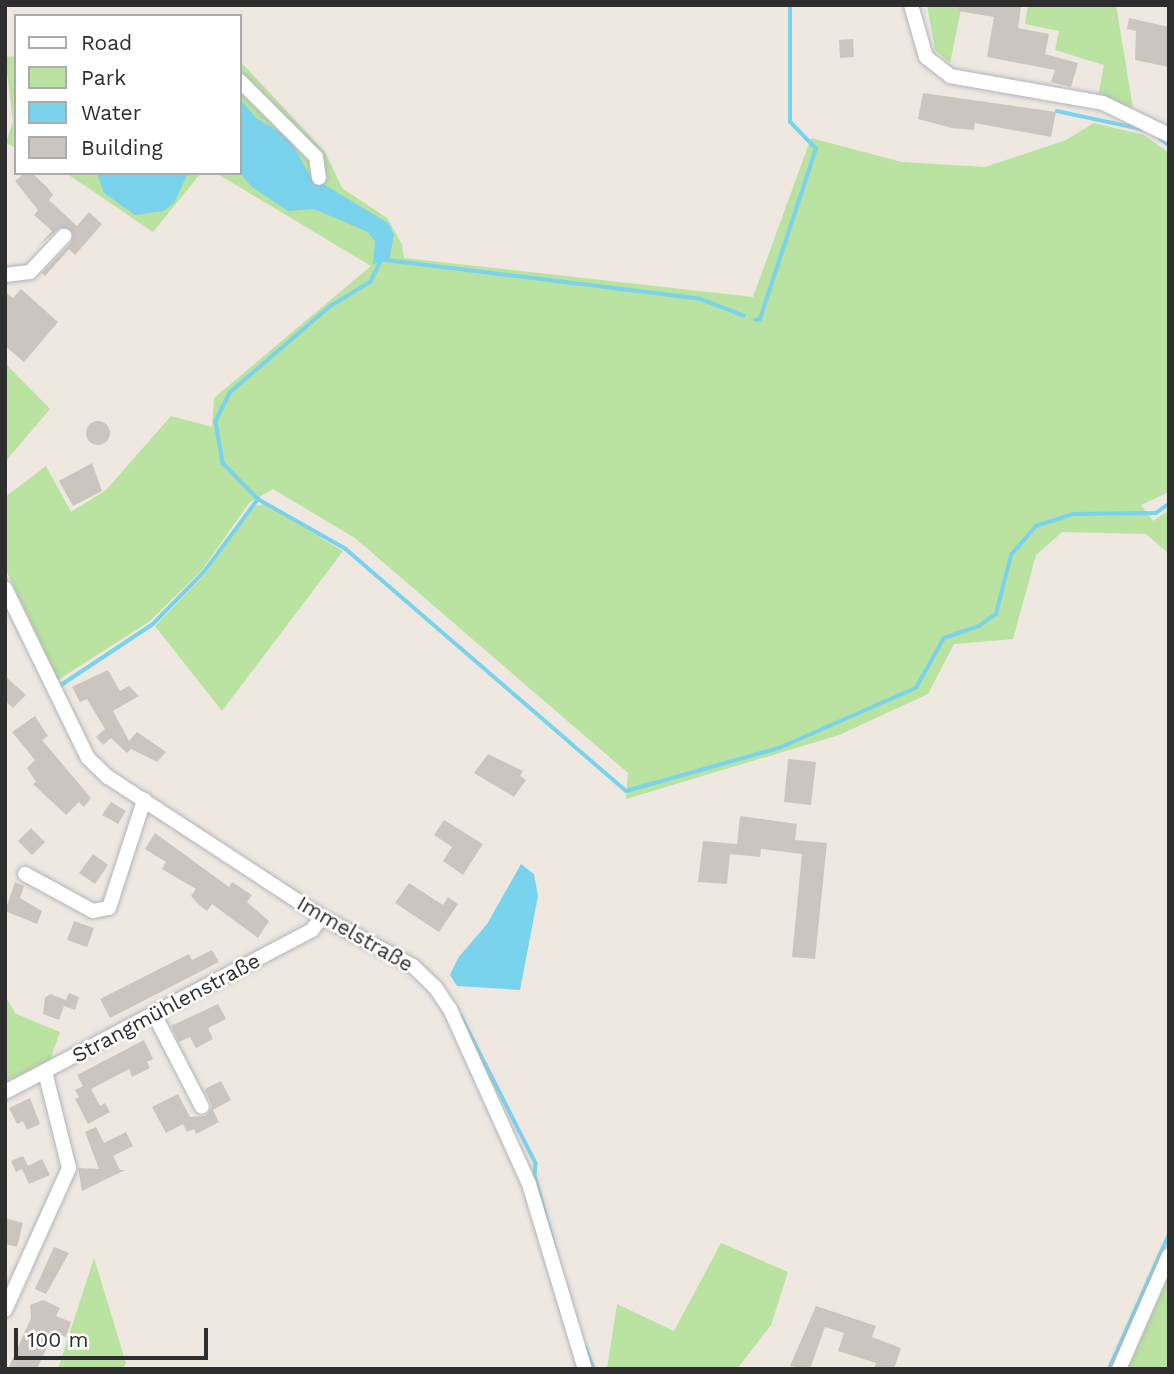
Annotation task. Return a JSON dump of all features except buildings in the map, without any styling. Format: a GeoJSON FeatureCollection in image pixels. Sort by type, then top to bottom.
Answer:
{"type":"FeatureCollection","features":[{"type":"Feature","properties":{"kind":"street"},"geometry":{"type":"LineString","coordinates":[[911,5],[926,57],[950,76],[1103,103],[1169,135]]}},
{"type":"Feature","properties":{"kind":"street"},"geometry":{"type":"LineString","coordinates":[[242,83],[316,158],[319,178]]}},
{"type":"Feature","properties":{"kind":"street"},"geometry":{"type":"LineString","coordinates":[[5,275],[30,272],[64,236]]}},
{"type":"Feature","properties":{"kind":"street","name":"Immelstraße"},"geometry":{"type":"LineString","coordinates":[[5,589],[88,758],[144,800],[322,917],[413,966],[450,1009],[529,1184],[585,1369]]}},
{"type":"Feature","properties":{"kind":"street"},"geometry":{"type":"LineString","coordinates":[[25,874],[93,911],[109,908],[144,800]]}},
{"type":"Feature","properties":{"kind":"street","name":"Strangmühlenstraße"},"geometry":{"type":"LineString","coordinates":[[5,1091],[155,1016],[312,930],[322,917]]}},
{"type":"Feature","properties":{"kind":"street"},"geometry":{"type":"LineString","coordinates":[[155,1016],[202,1107]]}},
{"type":"Feature","properties":{"kind":"street"},"geometry":{"type":"LineString","coordinates":[[5,1310],[69,1168],[45,1072]]}},
{"type":"Feature","properties":{"kind":"street"},"geometry":{"type":"LineString","coordinates":[[1119,1369],[1169,1255]]}},
{"type":"Feature","properties":{"kind":"green space"},"geometry":{"type":"Polygon","coordinates":[[[927,5],[962,5],[950,63],[935,50],[927,5]]]}},
{"type":"Feature","properties":{"kind":"green space"},"geometry":{"type":"Polygon","coordinates":[[[1028,5],[1116,5],[1133,108],[1098,97],[1104,65],[1055,50],[1059,31],[1025,24],[1028,5]]]}},
{"type":"Feature","properties":{"kind":"green space"},"geometry":{"type":"Polygon","coordinates":[[[14,56],[14,147],[6,143],[13,121],[5,57],[14,56]]]}},
{"type":"Feature","properties":{"kind":"green space"},"geometry":{"type":"Polygon","coordinates":[[[242,63],[325,152],[342,188],[387,218],[402,244],[404,258],[753,297],[811,138],[902,162],[985,167],[1066,140],[1094,123],[1144,135],[1169,153],[1169,492],[1141,505],[1153,521],[1169,510],[1169,554],[1146,534],[1062,532],[1036,555],[1013,639],[954,644],[928,694],[839,735],[626,799],[628,773],[355,538],[273,489],[249,503],[202,570],[150,621],[58,680],[5,568],[5,497],[46,466],[71,512],[106,490],[171,416],[212,427],[214,398],[371,266],[219,175],[242,175],[242,63]]]}},
{"type":"Feature","properties":{"kind":"green space"},"geometry":{"type":"Polygon","coordinates":[[[69,175],[199,175],[153,232],[69,175]]]}},
{"type":"Feature","properties":{"kind":"green space"},"geometry":{"type":"Polygon","coordinates":[[[5,363],[50,409],[5,462],[5,363]]]}},
{"type":"Feature","properties":{"kind":"green space"},"geometry":{"type":"Polygon","coordinates":[[[265,504],[343,551],[222,711],[155,626],[206,573],[254,506],[265,504]]]}},
{"type":"Feature","properties":{"kind":"green space"},"geometry":{"type":"Polygon","coordinates":[[[5,996],[16,1014],[60,1032],[50,1060],[5,1082],[5,996]]]}},
{"type":"Feature","properties":{"kind":"green space"},"geometry":{"type":"Polygon","coordinates":[[[721,1243],[788,1272],[771,1325],[737,1369],[607,1369],[617,1304],[674,1331],[721,1243]]]}},
{"type":"Feature","properties":{"kind":"green space"},"geometry":{"type":"Polygon","coordinates":[[[94,1258],[126,1363],[123,1369],[58,1369],[94,1258]]]}},
{"type":"Feature","properties":{"kind":"green space"},"geometry":{"type":"Polygon","coordinates":[[[1169,1275],[1169,1369],[1128,1369],[1169,1275]]]}},
{"type":"Feature","properties":{"kind":"water"},"geometry":{"type":"Polygon","coordinates":[[[242,101],[256,118],[289,138],[310,176],[388,223],[394,235],[389,260],[373,264],[375,241],[368,232],[314,209],[288,211],[252,187],[242,175],[242,101]]]}},
{"type":"Feature","properties":{"kind":"water"},"geometry":{"type":"Polygon","coordinates":[[[98,175],[187,175],[174,203],[163,211],[135,215],[104,193],[98,175]]]}},
{"type":"Feature","properties":{"kind":"water"},"geometry":{"type":"Polygon","coordinates":[[[521,864],[534,874],[538,896],[520,990],[457,986],[450,975],[458,958],[487,924],[521,864]]]}},
{"type":"Feature","properties":{"kind":"waterway"},"geometry":{"type":"LineString","coordinates":[[755,320],[760,319],[816,149],[790,122],[790,5]]}},
{"type":"Feature","properties":{"kind":"waterway"},"geometry":{"type":"LineString","coordinates":[[1057,111],[1141,129]]}},
{"type":"Feature","properties":{"kind":"waterway"},"geometry":{"type":"LineString","coordinates":[[1160,138],[1169,145]]}},
{"type":"Feature","properties":{"kind":"waterway"},"geometry":{"type":"LineString","coordinates":[[744,316],[699,299],[382,260],[371,282],[330,307],[230,393],[216,422],[223,463],[258,499],[346,549],[626,791],[779,748],[916,688],[944,638],[979,626],[996,614],[1011,555],[1036,526],[1073,514],[1156,513],[1169,504]]}},
{"type":"Feature","properties":{"kind":"waterway"},"geometry":{"type":"LineString","coordinates":[[61,685],[153,624],[204,572],[258,499]]}},
{"type":"Feature","properties":{"kind":"waterway"},"geometry":{"type":"LineString","coordinates":[[461,1016],[536,1163],[535,1176],[555,1247]]}},
{"type":"Feature","properties":{"kind":"waterway"},"geometry":{"type":"LineString","coordinates":[[1109,1369],[1169,1234]]}},
{"type":"Feature","properties":{"kind":"waterway"},"geometry":{"type":"LineString","coordinates":[[586,1348],[594,1369]]}}]}
